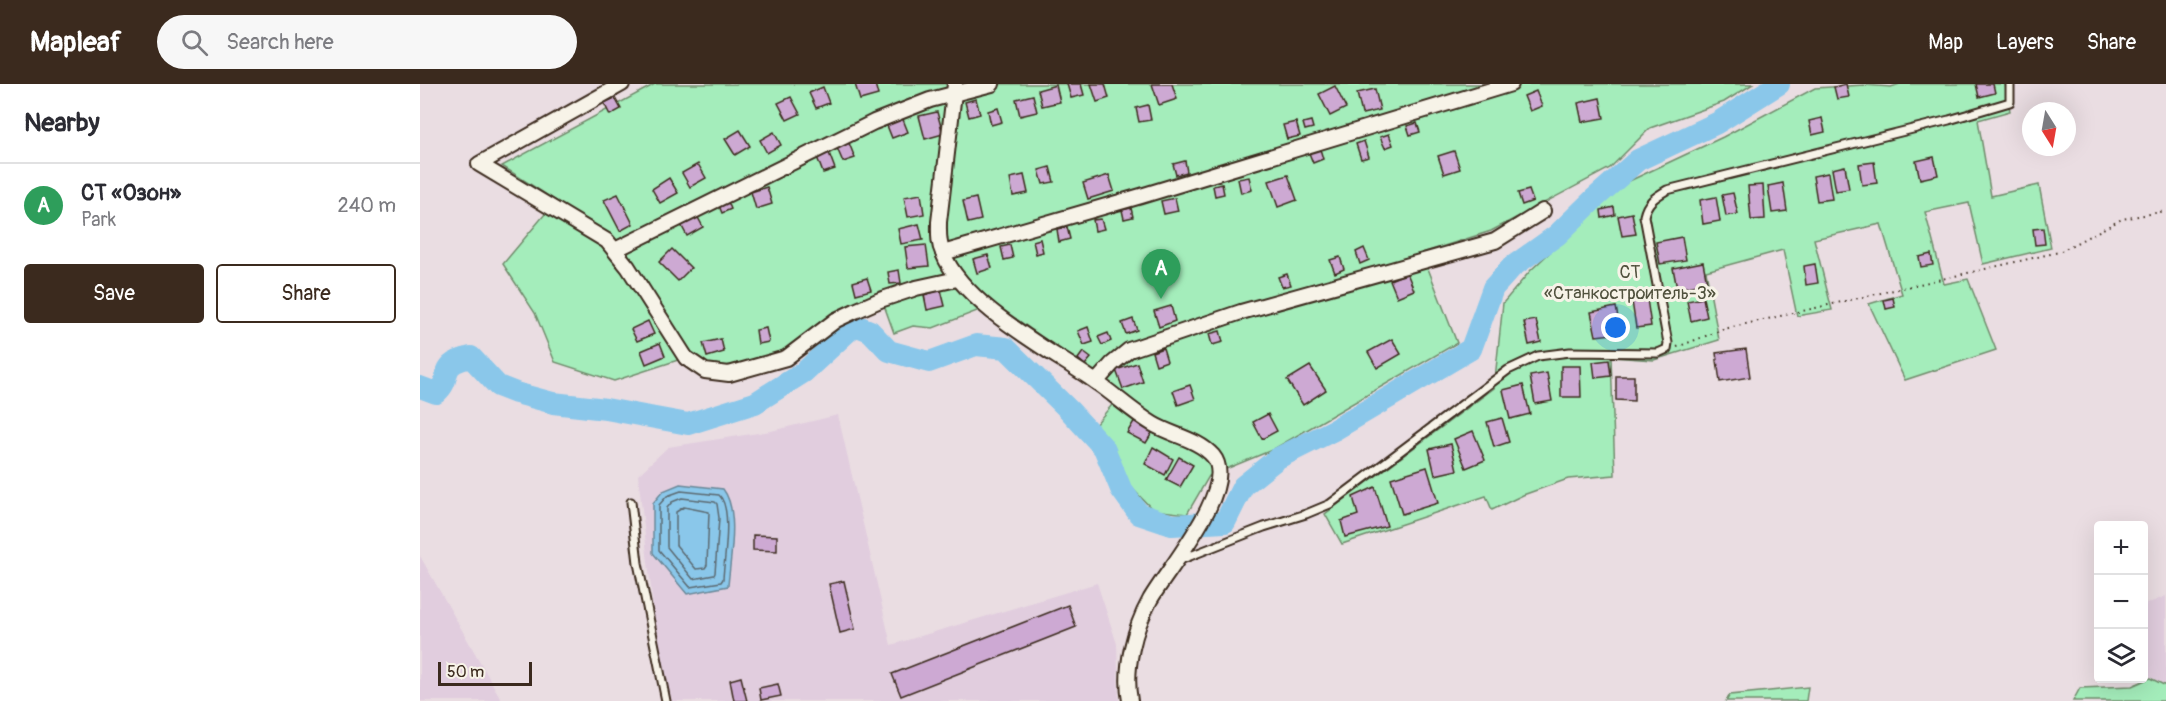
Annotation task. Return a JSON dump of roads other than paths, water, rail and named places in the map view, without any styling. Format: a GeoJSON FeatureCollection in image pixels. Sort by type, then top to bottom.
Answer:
{"type":"FeatureCollection","features":[{"type":"Feature","properties":{"kind":"street"},"geometry":{"type":"LineString","coordinates":[[622,84],[479,164],[607,241],[686,358],[705,371],[729,374],[786,358],[836,320],[880,300],[916,288],[957,279]]}},
{"type":"Feature","properties":{"kind":"street"},"geometry":{"type":"LineString","coordinates":[[615,250],[874,122],[954,89],[992,84]]}},
{"type":"Feature","properties":{"kind":"street"},"geometry":{"type":"LineString","coordinates":[[943,253],[1141,196],[1511,84]]}},
{"type":"Feature","properties":{"kind":"street"},"geometry":{"type":"LineString","coordinates":[[954,89],[939,240],[943,253],[957,279],[990,310],[1153,424],[1201,447],[1214,457],[1219,470],[1217,489],[1206,514],[1149,601],[1131,648],[1128,692],[1130,701]]}},
{"type":"Feature","properties":{"kind":"street"},"geometry":{"type":"LineString","coordinates":[[1096,382],[1129,350],[1241,312],[1495,241],[1543,211]]}},
{"type":"Feature","properties":{"kind":"lane"},"geometry":{"type":"LineString","coordinates":[[1174,562],[1330,504],[1508,370],[1538,356],[1570,352],[1658,353],[1667,349],[1668,342],[1644,216],[1646,206],[1653,198],[1667,190],[1686,184],[1949,120],[2010,102],[2010,84]]}},
{"type":"Feature","properties":{"kind":"lane"},"geometry":{"type":"LineString","coordinates":[[631,502],[638,563],[666,701]]}},
{"type":"Feature","properties":{"kind":"water"},"geometry":{"type":"Polygon","coordinates":[[[680,484],[723,489],[728,498],[733,522],[733,536],[728,586],[687,594],[653,553],[653,503],[663,491],[680,484]]]}},
{"type":"Feature","properties":{"kind":"waterway"},"geometry":{"type":"LineString","coordinates":[[420,387],[436,393],[444,382],[449,368],[460,360],[471,357],[498,386],[516,393],[553,403],[606,409],[688,424],[755,403],[804,372],[855,325],[870,331],[889,351],[929,362],[976,345],[1006,348],[1104,448],[1121,489],[1139,514],[1172,525],[1225,522],[1243,486],[1278,458],[1334,430],[1471,349],[1493,288],[1512,267],[1557,235],[1638,160],[1717,123],[1779,84]]}},
{"type":"Feature","properties":{"kind":"place","name":"СТ «Озон»"},"geometry":{"type":"Point","coordinates":[1161,299]}},
{"type":"Feature","properties":{"kind":"park label","name":"СТ «Станкостроитель-3»"},"geometry":{"type":"Point","coordinates":[1630,282]}}]}
